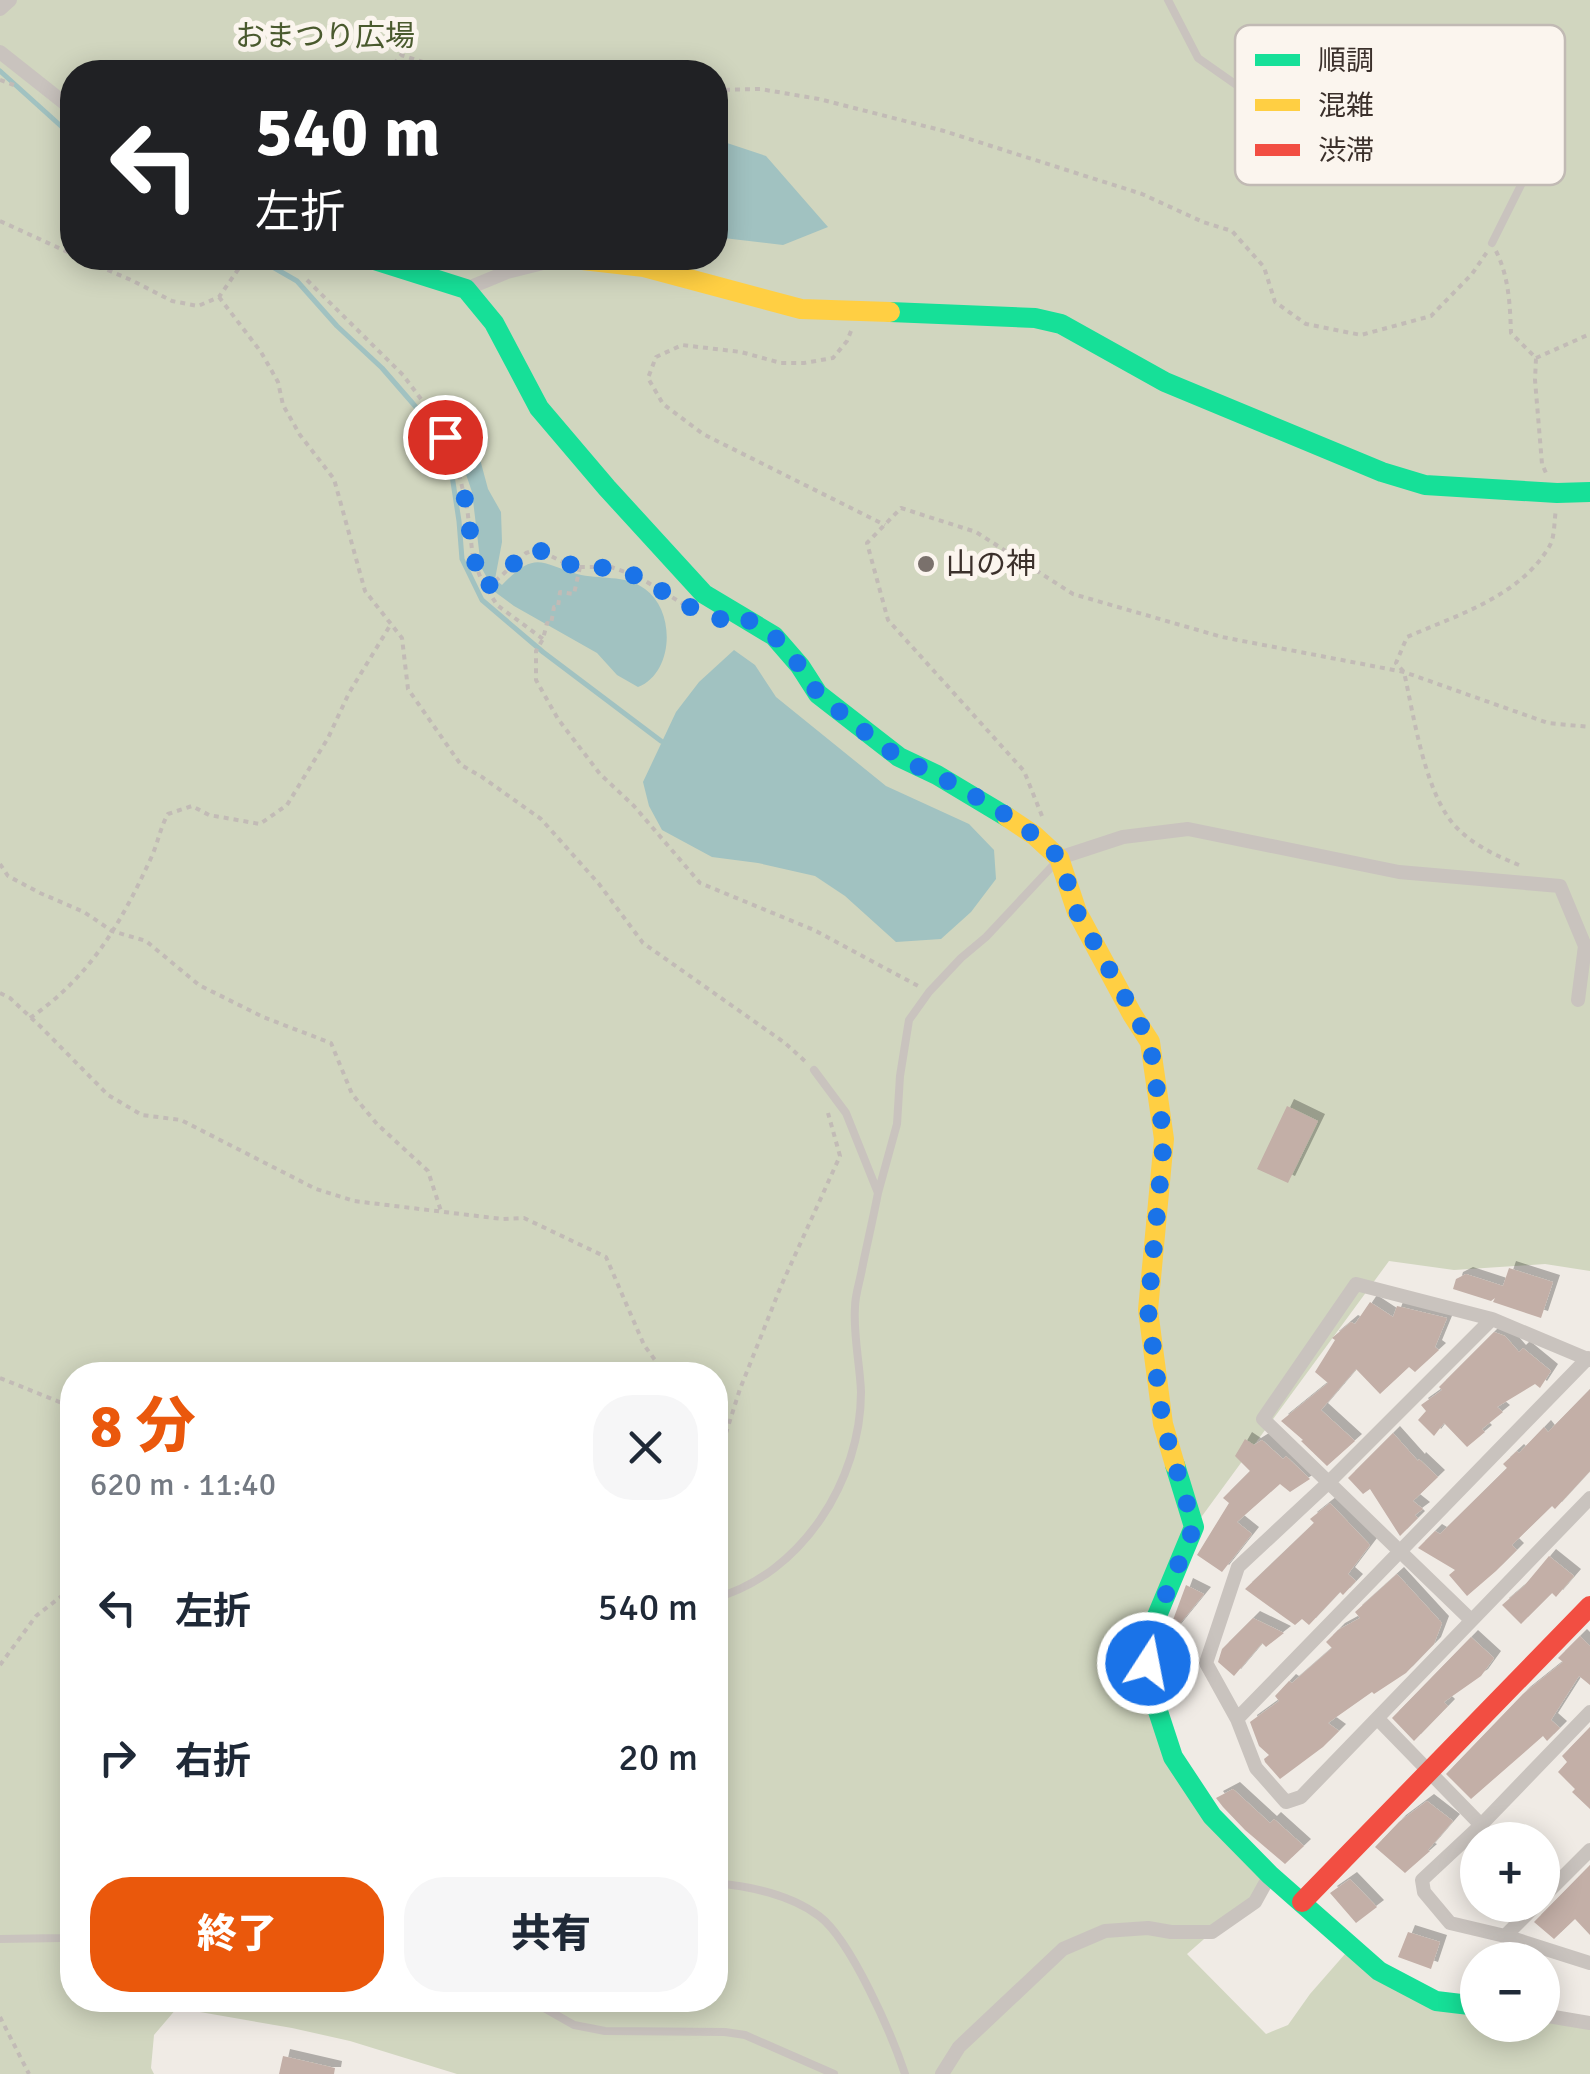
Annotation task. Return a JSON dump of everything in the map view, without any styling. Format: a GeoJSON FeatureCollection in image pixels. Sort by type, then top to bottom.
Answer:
{"type":"FeatureCollection","features":[{"type":"Feature","properties":{"kind":"street"},"geometry":{"type":"LineString","coordinates":[[0,9],[10,0]]}},
{"type":"Feature","properties":{"kind":"street"},"geometry":{"type":"LineString","coordinates":[[0,52],[60,100]]}},
{"type":"Feature","properties":{"kind":"street"},"geometry":{"type":"LineString","coordinates":[[405,270],[466,290],[494,324],[539,408],[704,594],[774,636],[818,694],[899,758],[996,808],[1060,858],[1077,912],[1150,1042],[1164,1139],[1148,1310],[1163,1424],[1194,1527],[1154,1623],[1148,1663],[1153,1696],[1173,1757],[1212,1816],[1270,1875],[1380,1970],[1436,2001],[1460,2004]]}},
{"type":"Feature","properties":{"kind":"street"},"geometry":{"type":"LineString","coordinates":[[466,290],[515,270]]}},
{"type":"Feature","properties":{"kind":"street"},"geometry":{"type":"LineString","coordinates":[[655,270],[801,310],[938,312],[1035,318],[1061,324],[1165,382],[1382,472],[1425,485],[1590,492]]}},
{"type":"Feature","properties":{"kind":"street"},"geometry":{"type":"LineString","coordinates":[[1060,858],[1124,837],[1188,829],[1399,872],[1560,886],[1585,946],[1578,1000]]}},
{"type":"Feature","properties":{"kind":"street"},"geometry":{"type":"LineString","coordinates":[[1237,1719],[1398,1550],[1589,1359],[1492,1319],[1356,1284],[1262,1420],[1328,1483],[1398,1550],[1471,1620]]}},
{"type":"Feature","properties":{"kind":"street"},"geometry":{"type":"LineString","coordinates":[[1492,1319],[1328,1483],[1238,1566],[1206,1663],[1237,1719],[1256,1768],[1286,1802],[1301,1796],[1590,1498]]}},
{"type":"Feature","properties":{"kind":"street"},"geometry":{"type":"LineString","coordinates":[[1302,1902],[1590,1606]]}},
{"type":"Feature","properties":{"kind":"street"},"geometry":{"type":"LineString","coordinates":[[1484,1822],[1590,1712]]}},
{"type":"Feature","properties":{"kind":"street"},"geometry":{"type":"LineString","coordinates":[[1378,1719],[1478,1822]]}},
{"type":"Feature","properties":{"kind":"street"},"geometry":{"type":"LineString","coordinates":[[1460,1845],[1422,1880],[1424,1892],[1450,1923],[1590,1963]]}},
{"type":"Feature","properties":{"kind":"street"},"geometry":{"type":"LineString","coordinates":[[1560,1880],[1590,1850]]}},
{"type":"Feature","properties":{"kind":"street"},"geometry":{"type":"LineString","coordinates":[[942,2074],[959,2046],[1063,1949],[1104,1931],[1148,1928],[1212,1932],[1254,1902],[1270,1875]]}},
{"type":"Feature","properties":{"kind":"street"},"geometry":{"type":"LineString","coordinates":[[1505,1936],[1519,1922]]}},
{"type":"Feature","properties":{"kind":"street"},"geometry":{"type":"LineString","coordinates":[[1560,2018],[1590,2024]]}},
{"type":"Feature","properties":{"kind":"lane"},"geometry":{"type":"LineString","coordinates":[[1168,0],[1198,58],[1235,84]]}},
{"type":"Feature","properties":{"kind":"lane"},"geometry":{"type":"LineString","coordinates":[[1492,243],[1521,185]]}},
{"type":"Feature","properties":{"kind":"lane"},"geometry":{"type":"LineString","coordinates":[[728,1593],[754,1584],[803,1544],[834,1498],[850,1462],[861,1394],[854,1307],[897,1124],[909,1020],[929,992],[1060,858]]}},
{"type":"Feature","properties":{"kind":"lane"},"geometry":{"type":"LineString","coordinates":[[814,1070],[846,1114],[878,1193]]}},
{"type":"Feature","properties":{"kind":"lane"},"geometry":{"type":"LineString","coordinates":[[728,1884],[800,1905],[822,1918],[842,1942],[878,2006],[905,2074]]}},
{"type":"Feature","properties":{"kind":"lane"},"geometry":{"type":"LineString","coordinates":[[0,1939],[60,1938]]}},
{"type":"Feature","properties":{"kind":"lane"},"geometry":{"type":"LineString","coordinates":[[551,2012],[574,2025],[605,2031],[745,2035],[834,2074]]}},
{"type":"Feature","properties":{"kind":"path"},"geometry":{"type":"LineString","coordinates":[[728,90],[760,90],[820,99],[944,131],[1142,194],[1202,222],[1232,231],[1264,267],[1275,302],[1306,324],[1361,334],[1431,316],[1472,274],[1492,243],[1504,266],[1511,333],[1536,358],[1542,464],[1557,493],[1552,544],[1519,583],[1406,636],[1396,663],[1404,672],[1435,793],[1456,827],[1487,852],[1530,870],[1548,885]]}},
{"type":"Feature","properties":{"kind":"path"},"geometry":{"type":"LineString","coordinates":[[0,221],[60,248]]}},
{"type":"Feature","properties":{"kind":"path"},"geometry":{"type":"LineString","coordinates":[[108,270],[172,301],[198,306],[219,297],[238,270]]}},
{"type":"Feature","properties":{"kind":"path"},"geometry":{"type":"LineString","coordinates":[[307,280],[403,375],[439,424],[457,466],[481,580],[497,605],[544,640]]}},
{"type":"Feature","properties":{"kind":"path"},"geometry":{"type":"LineString","coordinates":[[219,297],[262,352],[300,435],[334,479],[365,591],[402,638],[408,690],[461,765],[541,820],[599,884],[643,943],[784,1042],[814,1070]]}},
{"type":"Feature","properties":{"kind":"path"},"geometry":{"type":"LineString","coordinates":[[859,313],[847,340],[833,358],[781,362],[682,345],[656,357],[648,378],[663,404],[703,434],[885,525]]}},
{"type":"Feature","properties":{"kind":"path"},"geometry":{"type":"LineString","coordinates":[[1536,358],[1590,334]]}},
{"type":"Feature","properties":{"kind":"path"},"geometry":{"type":"LineString","coordinates":[[1045,823],[1024,771],[888,620],[867,543],[901,508],[976,532],[1073,594],[1222,637],[1404,672],[1548,722],[1590,728]]}},
{"type":"Feature","properties":{"kind":"path"},"geometry":{"type":"LineString","coordinates":[[489,587],[526,553],[537,549],[565,563],[611,568],[636,576],[697,611]]}},
{"type":"Feature","properties":{"kind":"path"},"geometry":{"type":"LineString","coordinates":[[580,567],[574,594],[560,592],[558,607],[554,607],[551,624],[547,623],[544,640],[536,651],[536,680],[558,718],[600,774],[634,806],[700,883],[814,930],[929,992]]}},
{"type":"Feature","properties":{"kind":"path"},"geometry":{"type":"LineString","coordinates":[[30,1018],[58,999],[89,967],[126,910],[168,814],[192,806],[208,815],[260,824],[286,805],[391,624]]}},
{"type":"Feature","properties":{"kind":"path"},"geometry":{"type":"LineString","coordinates":[[0,864],[8,876],[84,912],[112,931],[146,941],[199,985],[262,1017],[330,1043],[352,1094],[377,1124],[428,1171],[441,1211]]}},
{"type":"Feature","properties":{"kind":"path"},"geometry":{"type":"LineString","coordinates":[[0,993],[10,998],[108,1095],[142,1115],[181,1120],[316,1189],[354,1201],[502,1219],[524,1218],[606,1257],[644,1345],[656,1362]]}},
{"type":"Feature","properties":{"kind":"path"},"geometry":{"type":"LineString","coordinates":[[728,1427],[774,1303],[840,1156],[825,1104]]}},
{"type":"Feature","properties":{"kind":"path"},"geometry":{"type":"LineString","coordinates":[[0,1378],[60,1402]]}},
{"type":"Feature","properties":{"kind":"path"},"geometry":{"type":"LineString","coordinates":[[0,1665],[36,1616],[60,1597]]}},
{"type":"Feature","properties":{"kind":"path"},"geometry":{"type":"LineString","coordinates":[[0,2017],[29,2074]]}},
{"type":"Feature","properties":{"kind":"green space","name":"おまつり広場"},"geometry":{"type":"Polygon","coordinates":[[[0,0],[1590,0],[1590,1271],[1545,1264],[1454,1270],[1389,1261],[1194,1527],[1148,1663],[1173,1757],[1270,1875],[1255,1902],[1187,1954],[1266,2034],[1288,2025],[1352,1946],[1379,1971],[1460,2000],[1460,2042],[1560,2042],[1560,2018],[1590,2023],[1590,2074],[457,2074],[350,2041],[200,2012],[728,2012],[728,1362],[60,1362],[60,2012],[174,2012],[154,2035],[154,2074],[0,2074],[0,0]]]}},
{"type":"Feature","properties":{"kind":"water"},"geometry":{"type":"Polygon","coordinates":[[[728,143],[766,156],[828,227],[783,245],[728,239],[728,143]]]}},
{"type":"Feature","properties":{"kind":"water"},"geometry":{"type":"Polygon","coordinates":[[[456,429],[477,448],[488,489],[501,512],[502,542],[495,579],[502,585],[522,567],[538,562],[585,576],[629,581],[645,589],[662,612],[667,641],[659,669],[650,680],[638,687],[617,675],[597,653],[495,592],[481,567],[472,492],[452,433],[456,429]]]}},
{"type":"Feature","properties":{"kind":"water"},"geometry":{"type":"Polygon","coordinates":[[[734,650],[755,665],[776,697],[886,786],[969,824],[994,850],[996,879],[971,912],[941,939],[896,942],[845,896],[815,876],[712,857],[662,830],[649,806],[643,782],[676,712],[699,682],[734,650]]]}},
{"type":"Feature","properties":{"kind":"building"},"geometry":{"type":"Polygon","coordinates":[[[1287,1106],[1318,1121],[1288,1183],[1257,1169],[1287,1106]]]}},
{"type":"Feature","properties":{"kind":"building"},"geometry":{"type":"Polygon","coordinates":[[[1509,1268],[1553,1282],[1541,1318],[1493,1302],[1495,1298],[1491,1301],[1453,1289],[1456,1279],[1466,1274],[1503,1286],[1509,1268]]]}},
{"type":"Feature","properties":{"kind":"building"},"geometry":{"type":"Polygon","coordinates":[[[1370,1302],[1393,1317],[1397,1306],[1447,1318],[1435,1347],[1439,1350],[1415,1372],[1409,1367],[1380,1394],[1356,1369],[1321,1410],[1355,1441],[1327,1466],[1281,1421],[1328,1383],[1315,1372],[1335,1340],[1332,1338],[1351,1322],[1355,1324],[1370,1302]]]}},
{"type":"Feature","properties":{"kind":"building"},"geometry":{"type":"Polygon","coordinates":[[[1494,1332],[1505,1336],[1519,1352],[1523,1348],[1551,1371],[1540,1388],[1535,1384],[1497,1407],[1503,1412],[1467,1447],[1444,1423],[1434,1436],[1418,1420],[1426,1411],[1421,1405],[1442,1390],[1439,1387],[1494,1332]]]}},
{"type":"Feature","properties":{"kind":"building"},"geometry":{"type":"Polygon","coordinates":[[[1590,1389],[1590,1471],[1555,1509],[1552,1506],[1512,1545],[1517,1550],[1467,1596],[1449,1575],[1455,1570],[1418,1548],[1435,1531],[1440,1534],[1507,1468],[1503,1464],[1544,1427],[1548,1432],[1590,1389]]]}},
{"type":"Feature","properties":{"kind":"building"},"geometry":{"type":"Polygon","coordinates":[[[1393,1433],[1438,1477],[1413,1501],[1423,1509],[1400,1536],[1370,1489],[1363,1494],[1348,1478],[1393,1433]]]}},
{"type":"Feature","properties":{"kind":"building"},"geometry":{"type":"Polygon","coordinates":[[[1245,1439],[1254,1445],[1262,1440],[1310,1479],[1290,1492],[1280,1484],[1237,1522],[1252,1534],[1222,1572],[1197,1555],[1229,1503],[1223,1498],[1250,1471],[1235,1456],[1245,1439]]]}},
{"type":"Feature","properties":{"kind":"building"},"geometry":{"type":"Polygon","coordinates":[[[1330,1503],[1370,1545],[1348,1574],[1356,1581],[1343,1595],[1340,1592],[1309,1625],[1302,1619],[1295,1625],[1245,1589],[1330,1503]]]}},
{"type":"Feature","properties":{"kind":"building"},"geometry":{"type":"Polygon","coordinates":[[[1549,1556],[1574,1576],[1556,1597],[1552,1593],[1521,1624],[1502,1605],[1549,1556]]]}},
{"type":"Feature","properties":{"kind":"building"},"geometry":{"type":"Polygon","coordinates":[[[1397,1574],[1442,1623],[1434,1644],[1406,1673],[1328,1723],[1339,1731],[1280,1779],[1265,1762],[1269,1755],[1259,1746],[1250,1722],[1279,1701],[1275,1696],[1289,1681],[1292,1683],[1332,1648],[1326,1642],[1360,1618],[1355,1612],[1397,1574]]]}},
{"type":"Feature","properties":{"kind":"building"},"geometry":{"type":"Polygon","coordinates":[[[1186,1585],[1204,1594],[1169,1637],[1167,1636],[1186,1585]]]}},
{"type":"Feature","properties":{"kind":"building"},"geometry":{"type":"Polygon","coordinates":[[[1253,1618],[1284,1633],[1266,1647],[1262,1643],[1234,1676],[1218,1662],[1222,1649],[1253,1618]]]}},
{"type":"Feature","properties":{"kind":"building"},"geometry":{"type":"Polygon","coordinates":[[[1580,1636],[1590,1646],[1590,1685],[1579,1676],[1551,1720],[1560,1728],[1547,1741],[1543,1736],[1471,1799],[1446,1774],[1523,1694],[1563,1662],[1558,1658],[1580,1636]]]}},
{"type":"Feature","properties":{"kind":"building"},"geometry":{"type":"Polygon","coordinates":[[[1471,1637],[1494,1658],[1481,1676],[1444,1702],[1448,1706],[1414,1741],[1392,1718],[1471,1637]]]}},
{"type":"Feature","properties":{"kind":"building"},"geometry":{"type":"Polygon","coordinates":[[[1590,1727],[1590,1809],[1558,1772],[1567,1762],[1562,1756],[1590,1727]]]}},
{"type":"Feature","properties":{"kind":"building"},"geometry":{"type":"Polygon","coordinates":[[[1233,1789],[1270,1823],[1274,1819],[1304,1846],[1285,1864],[1245,1830],[1216,1798],[1233,1789]]]}},
{"type":"Feature","properties":{"kind":"building"},"geometry":{"type":"Polygon","coordinates":[[[1427,1801],[1453,1821],[1430,1851],[1405,1873],[1375,1847],[1427,1801]]]}},
{"type":"Feature","properties":{"kind":"building"},"geometry":{"type":"Polygon","coordinates":[[[1590,1865],[1590,1935],[1575,1919],[1554,1939],[1534,1922],[1560,1922],[1560,1896],[1590,1865]]]}},
{"type":"Feature","properties":{"kind":"building"},"geometry":{"type":"Polygon","coordinates":[[[1350,1879],[1377,1907],[1356,1923],[1330,1893],[1350,1879]]]}},
{"type":"Feature","properties":{"kind":"building"},"geometry":{"type":"Polygon","coordinates":[[[1408,1932],[1440,1942],[1431,1969],[1398,1957],[1408,1932]]]}},
{"type":"Feature","properties":{"kind":"building"},"geometry":{"type":"Polygon","coordinates":[[[283,2056],[335,2068],[334,2074],[279,2074],[283,2056]]]}},
{"type":"Feature","properties":{"kind":"waterway"},"geometry":{"type":"LineString","coordinates":[[0,71],[60,125]]}},
{"type":"Feature","properties":{"kind":"waterway"},"geometry":{"type":"LineString","coordinates":[[278,270],[297,281],[422,414],[451,469],[462,559],[482,600],[543,652],[661,741]]}},
{"type":"Feature","properties":{"kind":"waterway"},"geometry":{"type":"LineString","coordinates":[[434,436],[447,427],[454,431]]}},
{"type":"Feature","properties":{"kind":"traffic: fast"},"geometry":{"type":"LineString","coordinates":[[406,270],[466,289],[494,323],[539,408],[704,594],[774,636],[818,694],[899,757],[1007,817]]}},
{"type":"Feature","properties":{"kind":"traffic: fast"},"geometry":{"type":"LineString","coordinates":[[890,312],[1035,318],[1061,324],[1165,382],[1382,472],[1425,485],[1590,492]]}},
{"type":"Feature","properties":{"kind":"traffic: fast"},"geometry":{"type":"LineString","coordinates":[[1175,1465],[1194,1527],[1154,1623],[1148,1663],[1153,1696],[1173,1757],[1212,1816],[1270,1875],[1379,1971],[1436,2001],[1460,2004]]}},
{"type":"Feature","properties":{"kind":"traffic: slow"},"geometry":{"type":"LineString","coordinates":[[655,270],[801,309],[890,312]]}},
{"type":"Feature","properties":{"kind":"traffic: slow"},"geometry":{"type":"LineString","coordinates":[[1007,817],[1059,858],[1077,912],[1150,1042],[1164,1139],[1148,1310],[1163,1424],[1175,1465]]}},
{"type":"Feature","properties":{"kind":"traffic: jam"},"geometry":{"type":"LineString","coordinates":[[1302,1902],[1590,1606]]}},
{"type":"Feature","properties":{"kind":"place","name":"山の神"},"geometry":{"type":"Point","coordinates":[926,564]}},
{"type":"Feature","properties":{"kind":"route"},"geometry":{"type":"LineString","coordinates":[[445,437],[457,466],[474,558],[486,588],[526,553],[537,549],[565,563],[611,568],[636,576],[679,602],[724,622],[735,624],[745,618],[774,636],[818,694],[899,758],[996,808],[1060,858],[1077,912],[1150,1042],[1164,1139],[1148,1310],[1163,1424],[1194,1527],[1154,1623],[1148,1663]]}}]}
